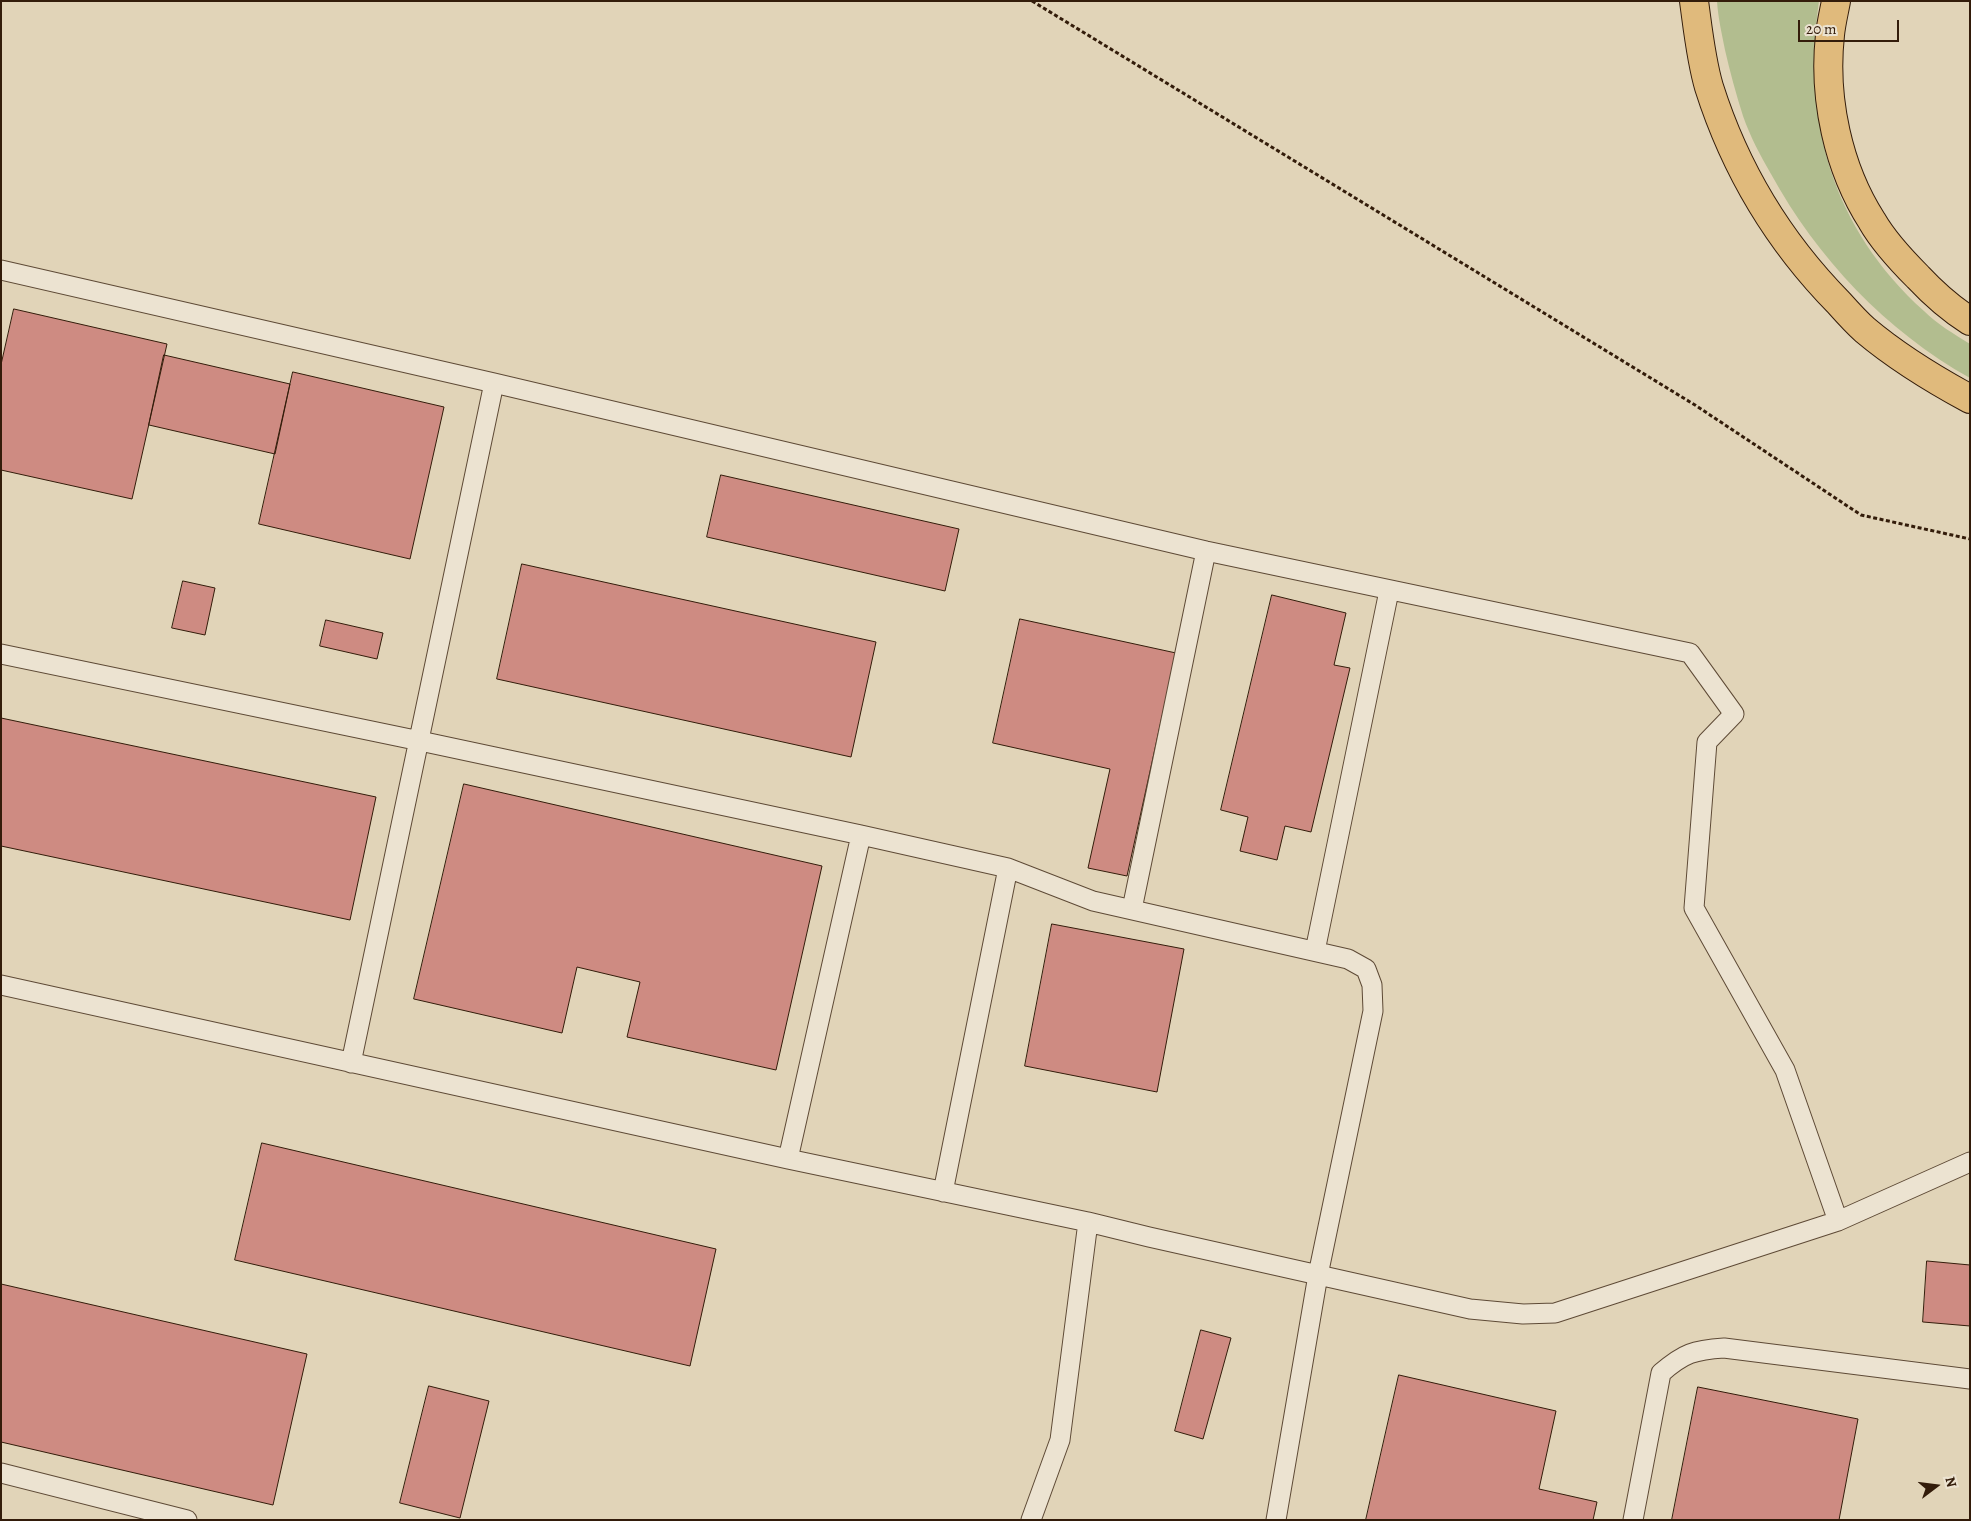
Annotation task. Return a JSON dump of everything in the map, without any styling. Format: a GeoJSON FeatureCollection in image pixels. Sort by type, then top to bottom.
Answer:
{"type":"FeatureCollection","features":[{"type":"Feature","properties":{"kind":"main road"},"geometry":{"type":"LineString","coordinates":[[1694,1],[1709,85],[1724,130],[1766,213],[1793,252],[1864,330],[1900,358],[1970,399]]}},
{"type":"Feature","properties":{"kind":"main road"},"geometry":{"type":"LineString","coordinates":[[1836,1],[1830,36],[1832,113],[1842,154],[1856,192],[1872,221],[1896,255],[1926,285],[1970,321]]}},
{"type":"Feature","properties":{"kind":"lane"},"geometry":{"type":"LineString","coordinates":[[1,270],[494,383],[1206,551],[1690,653],[1734,714],[1707,742],[1694,908],[1785,1070],[1838,1221]]}},
{"type":"Feature","properties":{"kind":"lane"},"geometry":{"type":"LineString","coordinates":[[351,1063],[494,383]]}},
{"type":"Feature","properties":{"kind":"lane"},"geometry":{"type":"LineString","coordinates":[[1132,909],[1206,551]]}},
{"type":"Feature","properties":{"kind":"lane"},"geometry":{"type":"LineString","coordinates":[[1315,951],[1389,591]]}},
{"type":"Feature","properties":{"kind":"lane"},"geometry":{"type":"LineString","coordinates":[[1,654],[420,741],[1008,868],[1093,901],[1348,959],[1366,969],[1372,985],[1373,1010],[1318,1275],[1276,1520]]}},
{"type":"Feature","properties":{"kind":"lane"},"geometry":{"type":"LineString","coordinates":[[788,1159],[862,835]]}},
{"type":"Feature","properties":{"kind":"lane"},"geometry":{"type":"LineString","coordinates":[[943,1192],[1008,868]]}},
{"type":"Feature","properties":{"kind":"lane"},"geometry":{"type":"LineString","coordinates":[[1,985],[788,1159],[1088,1222],[1149,1238],[1470,1309],[1523,1314],[1555,1313],[1838,1221],[1970,1162]]}},
{"type":"Feature","properties":{"kind":"lane"},"geometry":{"type":"LineString","coordinates":[[1031,1520],[1060,1440],[1088,1222]]}},
{"type":"Feature","properties":{"kind":"lane"},"geometry":{"type":"LineString","coordinates":[[1633,1520],[1661,1372],[1676,1359],[1698,1349],[1724,1348],[1970,1379]]}},
{"type":"Feature","properties":{"kind":"lane"},"geometry":{"type":"LineString","coordinates":[[1,1473],[187,1520]]}},
{"type":"Feature","properties":{"kind":"path"},"geometry":{"type":"LineString","coordinates":[[1032,1],[1695,405],[1861,515],[1970,540]]}},
{"type":"Feature","properties":{"kind":"green space"},"geometry":{"type":"Polygon","coordinates":[[[1717,1],[1819,1],[1815,45],[1815,88],[1820,130],[1831,170],[1846,208],[1866,244],[1892,279],[1929,316],[1970,344],[1970,378],[1939,359],[1882,315],[1832,263],[1789,205],[1759,153],[1743,116],[1725,50],[1717,1]]]}},
{"type":"Feature","properties":{"kind":"building"},"geometry":{"type":"Polygon","coordinates":[[[14,309],[167,344],[132,499],[1,470],[1,365],[14,309]]]}},
{"type":"Feature","properties":{"kind":"building"},"geometry":{"type":"Polygon","coordinates":[[[164,355],[290,384],[275,454],[149,425],[164,355]]]}},
{"type":"Feature","properties":{"kind":"building"},"geometry":{"type":"Polygon","coordinates":[[[293,372],[444,407],[410,559],[259,524],[293,372]]]}},
{"type":"Feature","properties":{"kind":"building"},"geometry":{"type":"Polygon","coordinates":[[[721,475],[959,529],[945,591],[707,537],[721,475]]]}},
{"type":"Feature","properties":{"kind":"building"},"geometry":{"type":"Polygon","coordinates":[[[522,564],[876,642],[851,757],[497,679],[522,564]]]}},
{"type":"Feature","properties":{"kind":"building"},"geometry":{"type":"Polygon","coordinates":[[[183,581],[215,588],[205,635],[172,628],[183,581]]]}},
{"type":"Feature","properties":{"kind":"building"},"geometry":{"type":"Polygon","coordinates":[[[1272,595],[1346,613],[1334,665],[1350,668],[1311,832],[1285,826],[1277,860],[1240,851],[1248,817],[1221,810],[1272,595]]]}},
{"type":"Feature","properties":{"kind":"building"},"geometry":{"type":"Polygon","coordinates":[[[1020,619],[1176,653],[1127,876],[1088,868],[1110,769],[993,743],[1020,619]]]}},
{"type":"Feature","properties":{"kind":"building"},"geometry":{"type":"Polygon","coordinates":[[[326,620],[383,633],[377,659],[320,646],[326,620]]]}},
{"type":"Feature","properties":{"kind":"building"},"geometry":{"type":"Polygon","coordinates":[[[1,718],[376,797],[350,920],[1,846],[1,718]]]}},
{"type":"Feature","properties":{"kind":"building"},"geometry":{"type":"Polygon","coordinates":[[[464,784],[822,866],[776,1070],[627,1037],[640,982],[577,967],[562,1033],[414,999],[464,784]]]}},
{"type":"Feature","properties":{"kind":"building"},"geometry":{"type":"Polygon","coordinates":[[[1052,924],[1184,949],[1157,1092],[1025,1066],[1052,924]]]}},
{"type":"Feature","properties":{"kind":"building"},"geometry":{"type":"Polygon","coordinates":[[[262,1143],[716,1249],[690,1366],[235,1260],[262,1143]]]}},
{"type":"Feature","properties":{"kind":"building"},"geometry":{"type":"Polygon","coordinates":[[[1927,1261],[1970,1265],[1970,1326],[1923,1322],[1927,1261]]]}},
{"type":"Feature","properties":{"kind":"building"},"geometry":{"type":"Polygon","coordinates":[[[1,1284],[307,1354],[273,1505],[1,1442],[1,1284]]]}},
{"type":"Feature","properties":{"kind":"building"},"geometry":{"type":"Polygon","coordinates":[[[1201,1330],[1231,1338],[1203,1439],[1175,1431],[1201,1330]]]}},
{"type":"Feature","properties":{"kind":"building"},"geometry":{"type":"Polygon","coordinates":[[[1399,1375],[1556,1411],[1539,1489],[1597,1502],[1593,1520],[1366,1520],[1399,1375]]]}},
{"type":"Feature","properties":{"kind":"building"},"geometry":{"type":"Polygon","coordinates":[[[429,1386],[489,1401],[460,1518],[400,1503],[429,1386]]]}},
{"type":"Feature","properties":{"kind":"building"},"geometry":{"type":"Polygon","coordinates":[[[1698,1387],[1858,1419],[1839,1520],[1672,1520],[1698,1387]]]}}]}
